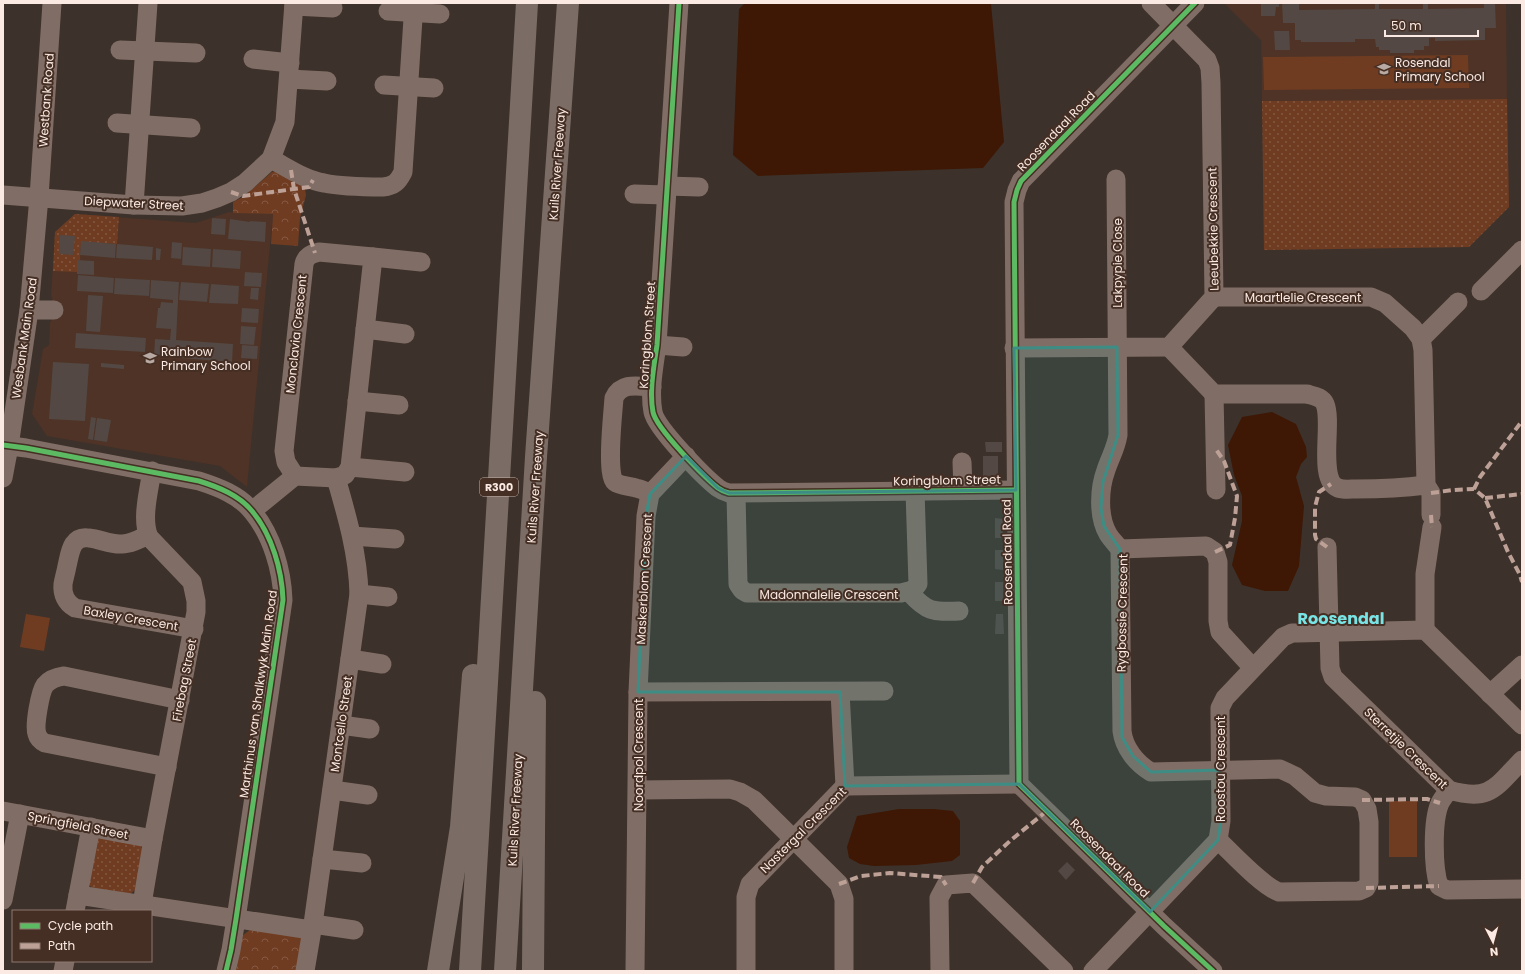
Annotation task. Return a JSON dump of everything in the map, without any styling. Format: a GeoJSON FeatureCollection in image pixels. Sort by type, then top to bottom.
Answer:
{"type":"FeatureCollection","features":[{"type":"Feature","properties":{"kind":"highway","name":"R300"},"geometry":{"type":"LineString","coordinates":[[470,971],[527,3]]}},
{"type":"Feature","properties":{"kind":"highway","name":"Kuils River Freeway"},"geometry":{"type":"LineString","coordinates":[[505,971],[536,457],[568,3]]}},
{"type":"Feature","properties":{"kind":"highway"},"geometry":{"type":"LineString","coordinates":[[533,971],[536,684],[541,524],[536,457]]}},
{"type":"Feature","properties":{"kind":"highway"},"geometry":{"type":"LineString","coordinates":[[438,971],[461,827],[485,531],[499,490]]}},
{"type":"Feature","properties":{"kind":"street","name":"Westbank Road"},"geometry":{"type":"LineString","coordinates":[[39,197],[52,3]]}},
{"type":"Feature","properties":{"kind":"street"},"geometry":{"type":"LineString","coordinates":[[134,205],[148,3]]}},
{"type":"Feature","properties":{"kind":"street","name":"Koringblom Street"},"geometry":{"type":"LineString","coordinates":[[679,3],[657,345],[652,387],[652,407],[655,419],[686,456],[718,488],[729,493],[1016,490]]}},
{"type":"Feature","properties":{"kind":"street","name":"Leeubekkie Crescent"},"geometry":{"type":"LineString","coordinates":[[1151,3],[1207,60],[1211,75],[1214,297],[1169,347]]}},
{"type":"Feature","properties":{"kind":"street","name":"Roosendaal Road"},"geometry":{"type":"LineString","coordinates":[[1195,3],[1021,181],[1014,202],[1014,348],[1020,784],[1150,912],[1213,971]]}},
{"type":"Feature","properties":{"kind":"street","name":"Diepwater Street"},"geometry":{"type":"LineString","coordinates":[[3,196],[39,197],[134,205],[182,206],[202,203],[231,192],[245,183],[271,158],[285,122],[294,4]]}},
{"type":"Feature","properties":{"kind":"street"},"geometry":{"type":"LineString","coordinates":[[294,4],[333,8]]}},
{"type":"Feature","properties":{"kind":"street"},"geometry":{"type":"LineString","coordinates":[[271,158],[291,170],[325,184],[383,188],[397,183],[403,172],[414,8]]}},
{"type":"Feature","properties":{"kind":"street"},"geometry":{"type":"LineString","coordinates":[[388,11],[414,8],[440,14]]}},
{"type":"Feature","properties":{"kind":"street"},"geometry":{"type":"LineString","coordinates":[[120,50],[196,53]]}},
{"type":"Feature","properties":{"kind":"street"},"geometry":{"type":"LineString","coordinates":[[253,59],[289,71],[327,81]]}},
{"type":"Feature","properties":{"kind":"street"},"geometry":{"type":"LineString","coordinates":[[384,85],[434,88]]}},
{"type":"Feature","properties":{"kind":"street"},"geometry":{"type":"LineString","coordinates":[[117,123],[191,128]]}},
{"type":"Feature","properties":{"kind":"street","name":"Lakpypie Close"},"geometry":{"type":"LineString","coordinates":[[1116,179],[1118,435],[1115,450],[1105,472],[1101,508],[1104,526],[1108,534],[1120,549]]}},
{"type":"Feature","properties":{"kind":"street"},"geometry":{"type":"LineString","coordinates":[[634,194],[699,187]]}},
{"type":"Feature","properties":{"kind":"street","name":"Wesbank Main Road"},"geometry":{"type":"LineString","coordinates":[[3,478],[6,445],[29,310],[39,197]]}},
{"type":"Feature","properties":{"kind":"street"},"geometry":{"type":"LineString","coordinates":[[1481,291],[1522,250]]}},
{"type":"Feature","properties":{"kind":"street","name":"Monclavia Crescent"},"geometry":{"type":"LineString","coordinates":[[295,476],[286,462],[284,451],[305,259],[311,254],[319,252],[421,262]]}},
{"type":"Feature","properties":{"kind":"street"},"geometry":{"type":"LineString","coordinates":[[343,473],[357,401],[373,257]]}},
{"type":"Feature","properties":{"kind":"street","name":"Maartlelie Crescent"},"geometry":{"type":"LineString","coordinates":[[1214,297],[1371,297],[1385,303],[1413,328],[1421,339]]}},
{"type":"Feature","properties":{"kind":"street"},"geometry":{"type":"LineString","coordinates":[[1458,302],[1421,339],[1423,350],[1426,485],[1431,492],[1432,521],[1425,574],[1425,630],[1522,725]]}},
{"type":"Feature","properties":{"kind":"street"},"geometry":{"type":"LineString","coordinates":[[29,310],[54,310]]}},
{"type":"Feature","properties":{"kind":"street"},"geometry":{"type":"LineString","coordinates":[[365,329],[405,334]]}},
{"type":"Feature","properties":{"kind":"street","name":"Koringblom Street"},"geometry":{"type":"LineString","coordinates":[[657,345],[683,347]]}},
{"type":"Feature","properties":{"kind":"street"},"geometry":{"type":"LineString","coordinates":[[1014,348],[1169,347],[1214,394],[1216,490]]}},
{"type":"Feature","properties":{"kind":"street"},"geometry":{"type":"LineString","coordinates":[[652,387],[626,387],[614,398],[611,451],[612,477],[618,484],[638,488],[650,494],[686,456]]}},
{"type":"Feature","properties":{"kind":"street"},"geometry":{"type":"LineString","coordinates":[[1214,394],[1307,394],[1319,397],[1325,403],[1327,415],[1328,474],[1331,484],[1339,489],[1382,489],[1426,485]]}},
{"type":"Feature","properties":{"kind":"street"},"geometry":{"type":"LineString","coordinates":[[357,401],[399,405]]}},
{"type":"Feature","properties":{"kind":"street","name":"Marthinus van Shalkwyk Main Road"},"geometry":{"type":"LineString","coordinates":[[6,445],[152,471],[199,481],[220,488],[236,498],[252,511],[269,539],[279,564],[283,600],[236,919],[226,971]]}},
{"type":"Feature","properties":{"kind":"street"},"geometry":{"type":"LineString","coordinates":[[962,462],[963,490]]}},
{"type":"Feature","properties":{"kind":"street"},"geometry":{"type":"LineString","coordinates":[[148,535],[146,529],[146,512],[152,471]]}},
{"type":"Feature","properties":{"kind":"street"},"geometry":{"type":"LineString","coordinates":[[252,511],[295,476],[343,473],[405,472]]}},
{"type":"Feature","properties":{"kind":"street","name":"Montcello Street"},"geometry":{"type":"LineString","coordinates":[[304,971],[322,859],[359,594],[359,576],[343,473]]}},
{"type":"Feature","properties":{"kind":"street","name":"Madonnalelie Crescent"},"geometry":{"type":"LineString","coordinates":[[736,494],[738,584],[742,590],[748,593],[795,594],[901,593],[913,590],[918,584],[915,491]]}},
{"type":"Feature","properties":{"kind":"street","name":"Maskerblom Crescent"},"geometry":{"type":"LineString","coordinates":[[638,692],[646,516],[650,494]]}},
{"type":"Feature","properties":{"kind":"street","name":"Baxley Crescent"},"geometry":{"type":"LineString","coordinates":[[148,535],[124,544],[88,538],[79,539],[76,541],[71,548],[63,585],[66,601],[75,608],[194,629]]}},
{"type":"Feature","properties":{"kind":"street","name":"Firebag Street"},"geometry":{"type":"LineString","coordinates":[[142,904],[153,839],[194,629],[196,601],[192,582],[148,535]]}},
{"type":"Feature","properties":{"kind":"street"},"geometry":{"type":"LineString","coordinates":[[352,536],[395,539]]}},
{"type":"Feature","properties":{"kind":"street","name":"Rygbossie Crescent"},"geometry":{"type":"LineString","coordinates":[[1218,840],[1262,881],[1279,892],[1359,891],[1366,888],[1369,882],[1369,822],[1367,809],[1362,800],[1355,797],[1326,796],[1315,793],[1307,788],[1295,776],[1280,769],[1151,772],[1136,760],[1125,746],[1122,731],[1120,549],[1206,546],[1215,552],[1218,562],[1218,622],[1220,632],[1253,668]]}},
{"type":"Feature","properties":{"kind":"street","name":"Sterretjie Crescent"},"geometry":{"type":"LineString","coordinates":[[1327,547],[1330,668],[1334,677],[1448,790],[1465,795],[1480,794],[1494,789],[1522,760]]}},
{"type":"Feature","properties":{"kind":"street"},"geometry":{"type":"LineString","coordinates":[[909,592],[920,604],[931,610],[940,612],[959,611]]}},
{"type":"Feature","properties":{"kind":"street"},"geometry":{"type":"LineString","coordinates":[[359,594],[388,597]]}},
{"type":"Feature","properties":{"kind":"street","name":"Roostou Crescent"},"geometry":{"type":"LineString","coordinates":[[1150,912],[1218,840],[1221,821],[1220,714],[1222,702],[1283,637],[1297,633],[1425,630]]}},
{"type":"Feature","properties":{"kind":"street"},"geometry":{"type":"LineString","coordinates":[[350,659],[382,664]]}},
{"type":"Feature","properties":{"kind":"street"},"geometry":{"type":"LineString","coordinates":[[1490,694],[1522,665]]}},
{"type":"Feature","properties":{"kind":"street"},"geometry":{"type":"LineString","coordinates":[[167,767],[45,743],[39,738],[36,729],[42,692],[45,685],[51,680],[64,676],[180,700]]}},
{"type":"Feature","properties":{"kind":"street","name":"Noordpol Crescent"},"geometry":{"type":"LineString","coordinates":[[636,971],[638,692],[884,691]]}},
{"type":"Feature","properties":{"kind":"street"},"geometry":{"type":"LineString","coordinates":[[840,692],[845,786]]}},
{"type":"Feature","properties":{"kind":"street"},"geometry":{"type":"LineString","coordinates":[[341,725],[370,729]]}},
{"type":"Feature","properties":{"kind":"street","name":"Nastergal Crescent"},"geometry":{"type":"LineString","coordinates":[[746,971],[746,897],[748,889],[755,878],[845,786],[1020,784]]}},
{"type":"Feature","properties":{"kind":"street"},"geometry":{"type":"LineString","coordinates":[[638,790],[730,789],[740,792],[754,800],[839,884],[844,899],[844,971]]}},
{"type":"Feature","properties":{"kind":"street"},"geometry":{"type":"LineString","coordinates":[[332,790],[368,795]]}},
{"type":"Feature","properties":{"kind":"street"},"geometry":{"type":"LineString","coordinates":[[1448,790],[1440,803],[1435,829],[1436,876],[1439,886],[1447,890],[1522,889]]}},
{"type":"Feature","properties":{"kind":"street"},"geometry":{"type":"LineString","coordinates":[[3,900],[11,812]]}},
{"type":"Feature","properties":{"kind":"street","name":"Springfield Street"},"geometry":{"type":"LineString","coordinates":[[11,812],[153,839]]}},
{"type":"Feature","properties":{"kind":"street"},"geometry":{"type":"LineString","coordinates":[[91,827],[76,903],[142,904],[236,919],[354,930]]}},
{"type":"Feature","properties":{"kind":"street"},"geometry":{"type":"LineString","coordinates":[[322,859],[362,863]]}},
{"type":"Feature","properties":{"kind":"street"},"geometry":{"type":"LineString","coordinates":[[940,971],[939,898],[946,884],[974,883],[1064,971]]}},
{"type":"Feature","properties":{"kind":"street"},"geometry":{"type":"LineString","coordinates":[[1093,971],[1150,912]]}},
{"type":"Feature","properties":{"kind":"highlighted area"},"geometry":{"type":"Polygon","coordinates":[[[1117,347],[1118,435],[1103,482],[1101,508],[1104,526],[1120,549],[1122,737],[1133,756],[1151,772],[1220,770],[1221,821],[1218,840],[1150,912],[1019,784],[845,786],[840,692],[638,692],[646,516],[650,494],[686,456],[718,488],[729,493],[1016,490],[1014,348],[1117,347]]]}},
{"type":"Feature","properties":{"kind":"shaded area"},"geometry":{"type":"Polygon","coordinates":[[[745,3],[991,4],[1004,142],[983,168],[758,176],[733,155],[739,9],[745,3]]]}},
{"type":"Feature","properties":{"kind":"shaded area","name":"Rosendal Primary School"},"geometry":{"type":"Polygon","coordinates":[[[1224,3],[1506,3],[1507,99],[1262,101],[1261,40],[1224,3]]]}},
{"type":"Feature","properties":{"kind":"shaded area","name":"Rainbow Primary School"},"geometry":{"type":"Polygon","coordinates":[[[229,212],[273,214],[247,487],[220,466],[47,436],[32,414],[43,349],[49,345],[50,323],[53,316],[54,306],[51,295],[55,232],[75,214],[196,223],[229,212]]]}},
{"type":"Feature","properties":{"kind":"shaded area"},"geometry":{"type":"Polygon","coordinates":[[[1272,412],[1296,424],[1306,447],[1307,457],[1301,464],[1296,477],[1304,506],[1299,566],[1288,591],[1265,591],[1242,585],[1232,565],[1242,521],[1242,496],[1234,475],[1228,445],[1242,417],[1272,412]]]}},
{"type":"Feature","properties":{"kind":"shaded area"},"geometry":{"type":"Polygon","coordinates":[[[899,809],[934,809],[953,811],[960,821],[960,855],[952,861],[916,865],[874,866],[860,864],[849,858],[847,847],[857,816],[899,809]]]}},
{"type":"Feature","properties":{"kind":"green space"},"geometry":{"type":"Polygon","coordinates":[[[1468,55],[1469,88],[1264,90],[1263,57],[1468,55]]]}},
{"type":"Feature","properties":{"kind":"green space"},"geometry":{"type":"Polygon","coordinates":[[[1507,99],[1509,207],[1469,247],[1264,250],[1262,101],[1507,99]]]}},
{"type":"Feature","properties":{"kind":"green space"},"geometry":{"type":"Polygon","coordinates":[[[278,171],[304,184],[306,195],[300,218],[298,246],[271,244],[273,214],[233,213],[233,202],[243,197],[272,172],[278,171]]]}},
{"type":"Feature","properties":{"kind":"green space"},"geometry":{"type":"Polygon","coordinates":[[[75,214],[119,217],[117,244],[81,242],[80,260],[77,260],[77,272],[53,271],[55,232],[75,214]]]}},
{"type":"Feature","properties":{"kind":"green space"},"geometry":{"type":"Polygon","coordinates":[[[26,614],[50,618],[44,651],[20,647],[26,614]]]}},
{"type":"Feature","properties":{"kind":"green space"},"geometry":{"type":"Polygon","coordinates":[[[1389,801],[1417,801],[1417,857],[1389,857],[1389,801]]]}},
{"type":"Feature","properties":{"kind":"green space"},"geometry":{"type":"Polygon","coordinates":[[[101,837],[140,844],[143,851],[135,890],[129,895],[93,890],[88,883],[98,839],[101,837]]]}},
{"type":"Feature","properties":{"kind":"green space"},"geometry":{"type":"Polygon","coordinates":[[[251,929],[297,933],[304,941],[299,971],[234,970],[242,936],[251,929]]]}},
{"type":"Feature","properties":{"kind":"building"},"geometry":{"type":"Polygon","coordinates":[[[1261,3],[1279,3],[1279,7],[1276,7],[1275,16],[1261,16],[1261,3]]]}},
{"type":"Feature","properties":{"kind":"building"},"geometry":{"type":"Polygon","coordinates":[[[1282,3],[1299,3],[1299,10],[1375,9],[1375,3],[1379,3],[1379,9],[1423,9],[1423,3],[1428,3],[1428,9],[1484,8],[1484,3],[1495,3],[1496,28],[1485,28],[1485,40],[1435,41],[1435,38],[1429,38],[1429,46],[1424,46],[1424,50],[1414,50],[1414,53],[1390,53],[1390,50],[1379,50],[1379,47],[1376,47],[1375,39],[1355,39],[1355,42],[1301,42],[1301,40],[1295,40],[1295,23],[1283,23],[1282,3]]]}},
{"type":"Feature","properties":{"kind":"building"},"geometry":{"type":"Polygon","coordinates":[[[1274,31],[1289,31],[1290,50],[1275,50],[1274,31]]]}},
{"type":"Feature","properties":{"kind":"building"},"geometry":{"type":"Polygon","coordinates":[[[212,218],[226,219],[225,235],[211,234],[212,218]]]}},
{"type":"Feature","properties":{"kind":"building"},"geometry":{"type":"Polygon","coordinates":[[[230,219],[250,222],[266,222],[265,242],[228,239],[230,219]]]}},
{"type":"Feature","properties":{"kind":"building"},"geometry":{"type":"Polygon","coordinates":[[[60,235],[75,236],[73,255],[59,254],[60,235]]]}},
{"type":"Feature","properties":{"kind":"building"},"geometry":{"type":"Polygon","coordinates":[[[81,241],[116,244],[115,258],[80,255],[81,241]]]}},
{"type":"Feature","properties":{"kind":"building"},"geometry":{"type":"Polygon","coordinates":[[[172,242],[182,243],[181,259],[171,258],[172,242]]]}},
{"type":"Feature","properties":{"kind":"building"},"geometry":{"type":"Polygon","coordinates":[[[117,244],[153,247],[152,260],[116,258],[117,244]]]}},
{"type":"Feature","properties":{"kind":"building"},"geometry":{"type":"Polygon","coordinates":[[[183,247],[211,249],[210,267],[182,265],[183,247]]]}},
{"type":"Feature","properties":{"kind":"building"},"geometry":{"type":"Polygon","coordinates":[[[156,248],[161,249],[160,260],[156,260],[156,248]]]}},
{"type":"Feature","properties":{"kind":"building"},"geometry":{"type":"Polygon","coordinates":[[[213,249],[241,251],[240,269],[212,267],[213,249]]]}},
{"type":"Feature","properties":{"kind":"building"},"geometry":{"type":"Polygon","coordinates":[[[77,260],[94,261],[94,275],[77,274],[77,260]]]}},
{"type":"Feature","properties":{"kind":"building"},"geometry":{"type":"Polygon","coordinates":[[[245,272],[262,273],[261,287],[244,286],[245,272]]]}},
{"type":"Feature","properties":{"kind":"building"},"geometry":{"type":"Polygon","coordinates":[[[78,275],[114,278],[113,293],[77,291],[78,275]]]}},
{"type":"Feature","properties":{"kind":"building"},"geometry":{"type":"Polygon","coordinates":[[[115,278],[150,280],[149,296],[114,294],[115,278]]]}},
{"type":"Feature","properties":{"kind":"building"},"geometry":{"type":"Polygon","coordinates":[[[151,280],[179,282],[176,340],[233,344],[232,362],[154,356],[155,339],[170,340],[171,329],[156,328],[158,308],[160,308],[161,302],[173,303],[173,300],[150,298],[151,280]]]}},
{"type":"Feature","properties":{"kind":"building"},"geometry":{"type":"Polygon","coordinates":[[[181,282],[209,284],[207,302],[179,300],[181,282]]]}},
{"type":"Feature","properties":{"kind":"building"},"geometry":{"type":"Polygon","coordinates":[[[211,284],[239,286],[238,304],[209,303],[211,284]]]}},
{"type":"Feature","properties":{"kind":"building"},"geometry":{"type":"Polygon","coordinates":[[[251,288],[259,288],[258,300],[250,299],[251,288]]]}},
{"type":"Feature","properties":{"kind":"building"},"geometry":{"type":"Polygon","coordinates":[[[88,295],[103,296],[100,332],[86,331],[88,295]]]}},
{"type":"Feature","properties":{"kind":"building"},"geometry":{"type":"Polygon","coordinates":[[[242,308],[259,309],[258,323],[241,322],[242,308]]]}},
{"type":"Feature","properties":{"kind":"building"},"geometry":{"type":"Polygon","coordinates":[[[241,326],[256,327],[254,345],[240,344],[241,326]]]}},
{"type":"Feature","properties":{"kind":"building"},"geometry":{"type":"Polygon","coordinates":[[[76,333],[146,338],[145,352],[75,348],[76,333]]]}},
{"type":"Feature","properties":{"kind":"building"},"geometry":{"type":"Polygon","coordinates":[[[242,345],[258,346],[257,359],[241,358],[242,345]]]}},
{"type":"Feature","properties":{"kind":"building"},"geometry":{"type":"Polygon","coordinates":[[[53,362],[89,364],[85,421],[49,419],[53,362]]]}},
{"type":"Feature","properties":{"kind":"building"},"geometry":{"type":"Polygon","coordinates":[[[101,363],[124,365],[124,369],[101,367],[101,363]]]}},
{"type":"Feature","properties":{"kind":"building"},"geometry":{"type":"Polygon","coordinates":[[[91,417],[96,418],[93,440],[88,439],[91,417]]]}},
{"type":"Feature","properties":{"kind":"building"},"geometry":{"type":"Polygon","coordinates":[[[97,418],[111,420],[107,442],[94,440],[97,418]]]}},
{"type":"Feature","properties":{"kind":"building"},"geometry":{"type":"Polygon","coordinates":[[[985,442],[1002,442],[1002,452],[986,452],[985,442]]]}},
{"type":"Feature","properties":{"kind":"building"},"geometry":{"type":"Polygon","coordinates":[[[983,456],[998,456],[998,477],[983,477],[983,456]]]}},
{"type":"Feature","properties":{"kind":"building"},"geometry":{"type":"Polygon","coordinates":[[[995,518],[1003,519],[1003,538],[995,538],[995,518]]]}},
{"type":"Feature","properties":{"kind":"building"},"geometry":{"type":"Polygon","coordinates":[[[995,550],[1003,550],[1003,570],[995,569],[995,550]]]}},
{"type":"Feature","properties":{"kind":"building"},"geometry":{"type":"Polygon","coordinates":[[[995,582],[1003,582],[1003,601],[995,601],[995,582]]]}},
{"type":"Feature","properties":{"kind":"building"},"geometry":{"type":"Polygon","coordinates":[[[996,614],[1003,614],[1004,634],[995,634],[996,614]]]}},
{"type":"Feature","properties":{"kind":"building"},"geometry":{"type":"Polygon","coordinates":[[[1067,862],[1075,870],[1066,880],[1058,871],[1067,862]]]}},
{"type":"Feature","properties":{"kind":"marked path"},"geometry":{"type":"LineString","coordinates":[[291,170],[294,189],[315,253]]}},
{"type":"Feature","properties":{"kind":"marked path"},"geometry":{"type":"LineString","coordinates":[[231,192],[243,196],[309,187],[313,180]]}},
{"type":"Feature","properties":{"kind":"marked path"},"geometry":{"type":"LineString","coordinates":[[1474,489],[1480,477],[1522,421]]}},
{"type":"Feature","properties":{"kind":"marked path"},"geometry":{"type":"LineString","coordinates":[[1215,448],[1224,461],[1237,496],[1230,545],[1215,552]]}},
{"type":"Feature","properties":{"kind":"marked path"},"geometry":{"type":"LineString","coordinates":[[1327,547],[1316,539],[1315,507],[1319,492],[1331,484]]}},
{"type":"Feature","properties":{"kind":"marked path"},"geometry":{"type":"LineString","coordinates":[[1431,493],[1474,489],[1485,498],[1522,582]]}},
{"type":"Feature","properties":{"kind":"marked path"},"geometry":{"type":"LineString","coordinates":[[1485,498],[1522,494]]}},
{"type":"Feature","properties":{"kind":"marked path"},"geometry":{"type":"LineString","coordinates":[[1431,515],[1432,527]]}},
{"type":"Feature","properties":{"kind":"marked path"},"geometry":{"type":"LineString","coordinates":[[1362,800],[1427,799],[1440,803]]}},
{"type":"Feature","properties":{"kind":"marked path"},"geometry":{"type":"LineString","coordinates":[[973,883],[982,867],[1011,840],[1048,810]]}},
{"type":"Feature","properties":{"kind":"marked path"},"geometry":{"type":"LineString","coordinates":[[839,884],[861,876],[890,873],[941,877],[946,885]]}},
{"type":"Feature","properties":{"kind":"marked path"},"geometry":{"type":"LineString","coordinates":[[1366,888],[1439,886]]}},
{"type":"Feature","properties":{"kind":"cycle path"},"geometry":{"type":"LineString","coordinates":[[679,3],[657,345],[652,387],[653,412],[662,429],[702,474],[718,488],[729,493],[1016,490]]}},
{"type":"Feature","properties":{"kind":"cycle path"},"geometry":{"type":"LineString","coordinates":[[1195,3],[1021,181],[1014,202],[1019,784],[1164,926],[1213,971]]}},
{"type":"Feature","properties":{"kind":"cycle path"},"geometry":{"type":"LineString","coordinates":[[3,445],[26,448],[199,481],[213,486],[228,492],[247,505],[259,520],[275,553],[281,577],[283,600],[236,919],[226,971]]}},
{"type":"Feature","properties":{"kind":"place","name":"Rosendal Primary School"},"geometry":{"type":"Point","coordinates":[1384,69]}},
{"type":"Feature","properties":{"kind":"place","name":"Rainbow Primary School"},"geometry":{"type":"Point","coordinates":[150,358]}},
{"type":"Feature","properties":{"kind":"district","name":"Roosendal"},"geometry":{"type":"Point","coordinates":[1341,618]}}]}
